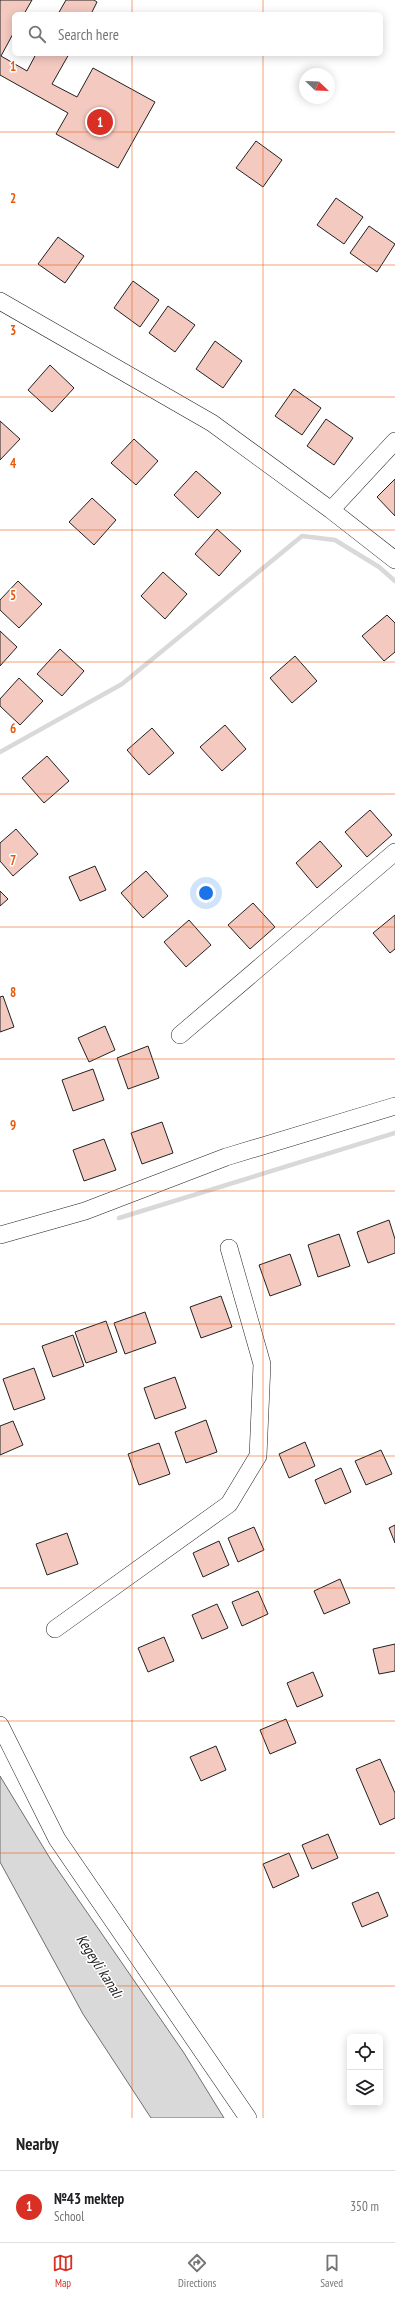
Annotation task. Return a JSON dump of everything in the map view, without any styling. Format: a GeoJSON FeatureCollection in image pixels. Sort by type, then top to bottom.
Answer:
{"type":"FeatureCollection","features":[{"type":"Feature","properties":{"kind":"street"},"geometry":{"type":"LineString","coordinates":[[0,301],[212,423],[331,510],[395,560]]}},
{"type":"Feature","properties":{"kind":"street"},"geometry":{"type":"LineString","coordinates":[[331,510],[395,441]]}},
{"type":"Feature","properties":{"kind":"street"},"geometry":{"type":"LineString","coordinates":[[180,1035],[395,852]]}},
{"type":"Feature","properties":{"kind":"street"},"geometry":{"type":"LineString","coordinates":[[0,1235],[85,1211],[226,1158],[395,1106]]}},
{"type":"Feature","properties":{"kind":"street"},"geometry":{"type":"LineString","coordinates":[[56,1629],[229,1504],[258,1456],[262,1364],[229,1248]]}},
{"type":"Feature","properties":{"kind":"street"},"geometry":{"type":"LineString","coordinates":[[0,1725],[57,1839],[248,2118]]}},
{"type":"Feature","properties":{"kind":"water","name":"Kegeyli kanalı"},"geometry":{"type":"Polygon","coordinates":[[[0,1776],[51,1860],[184,2053],[224,2118],[151,2118],[83,2014],[0,1862],[0,1776]]]}},
{"type":"Feature","properties":{"kind":"building"},"geometry":{"type":"Polygon","coordinates":[[[0,0],[32,0],[25,12],[12,12],[12,36],[1,56],[27,71],[35,56],[68,56],[52,84],[77,97],[93,68],[155,102],[118,168],[56,134],[68,113],[0,75],[0,0]]]}},
{"type":"Feature","properties":{"kind":"building"},"geometry":{"type":"Polygon","coordinates":[[[66,0],[94,0],[97,2],[92,12],[59,12],[66,0]]]}},
{"type":"Feature","properties":{"kind":"building"},"geometry":{"type":"Polygon","coordinates":[[[256,141],[282,160],[263,187],[236,168],[256,141]]]}},
{"type":"Feature","properties":{"kind":"building"},"geometry":{"type":"Polygon","coordinates":[[[336,198],[363,217],[344,244],[317,225],[336,198]]]}},
{"type":"Feature","properties":{"kind":"building"},"geometry":{"type":"Polygon","coordinates":[[[369,226],[395,244],[377,272],[350,253],[369,226]]]}},
{"type":"Feature","properties":{"kind":"building"},"geometry":{"type":"Polygon","coordinates":[[[58,237],[84,256],[65,283],[38,264],[58,237]]]}},
{"type":"Feature","properties":{"kind":"building"},"geometry":{"type":"Polygon","coordinates":[[[133,281],[159,300],[140,327],[114,308],[133,281]]]}},
{"type":"Feature","properties":{"kind":"building"},"geometry":{"type":"Polygon","coordinates":[[[168,306],[195,325],[175,352],[149,333],[168,306]]]}},
{"type":"Feature","properties":{"kind":"building"},"geometry":{"type":"Polygon","coordinates":[[[215,341],[242,361],[223,388],[196,369],[215,341]]]}},
{"type":"Feature","properties":{"kind":"building"},"geometry":{"type":"Polygon","coordinates":[[[50,365],[74,388],[52,412],[28,390],[50,365]]]}},
{"type":"Feature","properties":{"kind":"building"},"geometry":{"type":"Polygon","coordinates":[[[294,389],[321,408],[302,435],[275,416],[294,389]]]}},
{"type":"Feature","properties":{"kind":"building"},"geometry":{"type":"Polygon","coordinates":[[[326,419],[353,438],[334,465],[307,446],[326,419]]]}},
{"type":"Feature","properties":{"kind":"building"},"geometry":{"type":"Polygon","coordinates":[[[0,421],[20,439],[0,460],[0,421]]]}},
{"type":"Feature","properties":{"kind":"building"},"geometry":{"type":"Polygon","coordinates":[[[134,439],[158,461],[136,485],[111,463],[134,439]]]}},
{"type":"Feature","properties":{"kind":"building"},"geometry":{"type":"Polygon","coordinates":[[[196,471],[221,493],[198,518],[174,495],[196,471]]]}},
{"type":"Feature","properties":{"kind":"building"},"geometry":{"type":"Polygon","coordinates":[[[395,479],[395,516],[377,497],[395,479]]]}},
{"type":"Feature","properties":{"kind":"building"},"geometry":{"type":"Polygon","coordinates":[[[92,498],[116,520],[94,545],[69,522],[92,498]]]}},
{"type":"Feature","properties":{"kind":"building"},"geometry":{"type":"Polygon","coordinates":[[[217,529],[241,551],[219,576],[195,554],[217,529]]]}},
{"type":"Feature","properties":{"kind":"building"},"geometry":{"type":"Polygon","coordinates":[[[163,572],[187,594],[165,619],[141,596],[163,572]]]}},
{"type":"Feature","properties":{"kind":"building"},"geometry":{"type":"Polygon","coordinates":[[[18,581],[42,604],[19,628],[0,610],[0,600],[18,581]]]}},
{"type":"Feature","properties":{"kind":"building"},"geometry":{"type":"Polygon","coordinates":[[[387,615],[395,623],[395,652],[384,661],[362,636],[387,615]]]}},
{"type":"Feature","properties":{"kind":"building"},"geometry":{"type":"Polygon","coordinates":[[[0,631],[17,647],[0,666],[0,631]]]}},
{"type":"Feature","properties":{"kind":"building"},"geometry":{"type":"Polygon","coordinates":[[[60,649],[84,671],[62,696],[37,674],[60,649]]]}},
{"type":"Feature","properties":{"kind":"building"},"geometry":{"type":"Polygon","coordinates":[[[295,656],[317,681],[292,703],[270,678],[295,656]]]}},
{"type":"Feature","properties":{"kind":"building"},"geometry":{"type":"Polygon","coordinates":[[[19,678],[43,701],[20,725],[0,706],[0,699],[19,678]]]}},
{"type":"Feature","properties":{"kind":"building"},"geometry":{"type":"Polygon","coordinates":[[[225,725],[246,749],[222,771],[200,747],[225,725]]]}},
{"type":"Feature","properties":{"kind":"building"},"geometry":{"type":"Polygon","coordinates":[[[152,728],[174,753],[149,775],[127,750],[152,728]]]}},
{"type":"Feature","properties":{"kind":"building"},"geometry":{"type":"Polygon","coordinates":[[[47,756],[69,781],[44,803],[22,778],[47,756]]]}},
{"type":"Feature","properties":{"kind":"building"},"geometry":{"type":"Polygon","coordinates":[[[370,810],[392,835],[367,857],[345,832],[370,810]]]}},
{"type":"Feature","properties":{"kind":"building"},"geometry":{"type":"Polygon","coordinates":[[[16,829],[38,854],[13,876],[0,861],[0,843],[16,829]]]}},
{"type":"Feature","properties":{"kind":"building"},"geometry":{"type":"Polygon","coordinates":[[[320,841],[342,866],[317,888],[296,863],[320,841]]]}},
{"type":"Feature","properties":{"kind":"building"},"geometry":{"type":"Polygon","coordinates":[[[95,866],[106,890],[80,901],[69,877],[95,866]]]}},
{"type":"Feature","properties":{"kind":"building"},"geometry":{"type":"Polygon","coordinates":[[[146,871],[168,896],[143,918],[121,893],[146,871]]]}},
{"type":"Feature","properties":{"kind":"building"},"geometry":{"type":"Polygon","coordinates":[[[0,891],[8,899],[0,906],[0,891]]]}},
{"type":"Feature","properties":{"kind":"building"},"geometry":{"type":"Polygon","coordinates":[[[253,903],[275,927],[250,949],[228,925],[253,903]]]}},
{"type":"Feature","properties":{"kind":"building"},"geometry":{"type":"Polygon","coordinates":[[[395,915],[395,949],[390,953],[373,933],[395,915]]]}},
{"type":"Feature","properties":{"kind":"building"},"geometry":{"type":"Polygon","coordinates":[[[189,920],[211,945],[186,967],[164,942],[189,920]]]}},
{"type":"Feature","properties":{"kind":"building"},"geometry":{"type":"Polygon","coordinates":[[[3,996],[14,1027],[0,1032],[0,997],[3,996]]]}},
{"type":"Feature","properties":{"kind":"building"},"geometry":{"type":"Polygon","coordinates":[[[105,1026],[115,1050],[89,1062],[78,1038],[105,1026]]]}},
{"type":"Feature","properties":{"kind":"building"},"geometry":{"type":"Polygon","coordinates":[[[148,1046],[159,1078],[128,1089],[117,1058],[148,1046]]]}},
{"type":"Feature","properties":{"kind":"building"},"geometry":{"type":"Polygon","coordinates":[[[93,1069],[104,1100],[73,1111],[62,1080],[93,1069]]]}},
{"type":"Feature","properties":{"kind":"building"},"geometry":{"type":"Polygon","coordinates":[[[162,1122],[173,1153],[142,1164],[131,1133],[162,1122]]]}},
{"type":"Feature","properties":{"kind":"building"},"geometry":{"type":"Polygon","coordinates":[[[104,1139],[116,1170],[84,1181],[73,1150],[104,1139]]]}},
{"type":"Feature","properties":{"kind":"building"},"geometry":{"type":"Polygon","coordinates":[[[389,1220],[395,1239],[395,1253],[368,1263],[357,1232],[389,1220]]]}},
{"type":"Feature","properties":{"kind":"building"},"geometry":{"type":"Polygon","coordinates":[[[339,1234],[350,1266],[318,1277],[308,1245],[339,1234]]]}},
{"type":"Feature","properties":{"kind":"building"},"geometry":{"type":"Polygon","coordinates":[[[290,1254],[301,1285],[270,1296],[259,1265],[290,1254]]]}},
{"type":"Feature","properties":{"kind":"building"},"geometry":{"type":"Polygon","coordinates":[[[221,1296],[232,1327],[201,1338],[190,1307],[221,1296]]]}},
{"type":"Feature","properties":{"kind":"building"},"geometry":{"type":"Polygon","coordinates":[[[145,1312],[156,1343],[125,1354],[114,1323],[145,1312]]]}},
{"type":"Feature","properties":{"kind":"building"},"geometry":{"type":"Polygon","coordinates":[[[106,1321],[117,1352],[86,1363],[75,1332],[106,1321]]]}},
{"type":"Feature","properties":{"kind":"building"},"geometry":{"type":"Polygon","coordinates":[[[73,1335],[84,1366],[53,1377],[42,1346],[73,1335]]]}},
{"type":"Feature","properties":{"kind":"building"},"geometry":{"type":"Polygon","coordinates":[[[34,1368],[45,1399],[14,1410],[3,1379],[34,1368]]]}},
{"type":"Feature","properties":{"kind":"building"},"geometry":{"type":"Polygon","coordinates":[[[175,1377],[186,1408],[155,1419],[144,1388],[175,1377]]]}},
{"type":"Feature","properties":{"kind":"building"},"geometry":{"type":"Polygon","coordinates":[[[206,1420],[217,1452],[186,1463],[175,1432],[206,1420]]]}},
{"type":"Feature","properties":{"kind":"building"},"geometry":{"type":"Polygon","coordinates":[[[13,1421],[23,1445],[0,1455],[0,1426],[13,1421]]]}},
{"type":"Feature","properties":{"kind":"building"},"geometry":{"type":"Polygon","coordinates":[[[305,1442],[315,1466],[289,1478],[279,1454],[305,1442]]]}},
{"type":"Feature","properties":{"kind":"building"},"geometry":{"type":"Polygon","coordinates":[[[159,1443],[170,1474],[139,1485],[128,1454],[159,1443]]]}},
{"type":"Feature","properties":{"kind":"building"},"geometry":{"type":"Polygon","coordinates":[[[381,1450],[392,1474],[366,1485],[355,1461],[381,1450]]]}},
{"type":"Feature","properties":{"kind":"building"},"geometry":{"type":"Polygon","coordinates":[[[341,1468],[351,1492],[325,1504],[315,1480],[341,1468]]]}},
{"type":"Feature","properties":{"kind":"building"},"geometry":{"type":"Polygon","coordinates":[[[395,1525],[395,1543],[389,1528],[395,1525]]]}},
{"type":"Feature","properties":{"kind":"building"},"geometry":{"type":"Polygon","coordinates":[[[254,1527],[264,1550],[238,1562],[228,1538],[254,1527]]]}},
{"type":"Feature","properties":{"kind":"building"},"geometry":{"type":"Polygon","coordinates":[[[67,1533],[78,1564],[47,1575],[36,1544],[67,1533]]]}},
{"type":"Feature","properties":{"kind":"building"},"geometry":{"type":"Polygon","coordinates":[[[219,1541],[229,1565],[203,1577],[193,1553],[219,1541]]]}},
{"type":"Feature","properties":{"kind":"building"},"geometry":{"type":"Polygon","coordinates":[[[340,1579],[350,1603],[324,1614],[314,1591],[340,1579]]]}},
{"type":"Feature","properties":{"kind":"building"},"geometry":{"type":"Polygon","coordinates":[[[258,1591],[268,1614],[242,1626],[232,1602],[258,1591]]]}},
{"type":"Feature","properties":{"kind":"building"},"geometry":{"type":"Polygon","coordinates":[[[217,1604],[228,1628],[202,1639],[192,1615],[217,1604]]]}},
{"type":"Feature","properties":{"kind":"building"},"geometry":{"type":"Polygon","coordinates":[[[164,1637],[174,1661],[148,1672],[138,1648],[164,1637]]]}},
{"type":"Feature","properties":{"kind":"building"},"geometry":{"type":"Polygon","coordinates":[[[395,1644],[395,1671],[379,1674],[373,1649],[395,1644]]]}},
{"type":"Feature","properties":{"kind":"building"},"geometry":{"type":"Polygon","coordinates":[[[313,1672],[323,1696],[297,1707],[287,1683],[313,1672]]]}},
{"type":"Feature","properties":{"kind":"building"},"geometry":{"type":"Polygon","coordinates":[[[286,1719],[296,1743],[270,1754],[260,1730],[286,1719]]]}},
{"type":"Feature","properties":{"kind":"building"},"geometry":{"type":"Polygon","coordinates":[[[216,1746],[226,1770],[201,1781],[190,1757],[216,1746]]]}},
{"type":"Feature","properties":{"kind":"building"},"geometry":{"type":"Polygon","coordinates":[[[380,1759],[395,1793],[395,1818],[380,1825],[356,1769],[380,1759]]]}},
{"type":"Feature","properties":{"kind":"building"},"geometry":{"type":"Polygon","coordinates":[[[328,1834],[338,1858],[312,1869],[302,1845],[328,1834]]]}},
{"type":"Feature","properties":{"kind":"building"},"geometry":{"type":"Polygon","coordinates":[[[289,1853],[299,1876],[273,1888],[263,1864],[289,1853]]]}},
{"type":"Feature","properties":{"kind":"building"},"geometry":{"type":"Polygon","coordinates":[[[378,1892],[388,1916],[362,1927],[352,1903],[378,1892]]]}},
{"type":"Feature","properties":{"kind":"waterway"},"geometry":{"type":"LineString","coordinates":[[0,752],[122,684],[302,536],[335,540],[379,567],[395,581]]}},
{"type":"Feature","properties":{"kind":"waterway"},"geometry":{"type":"LineString","coordinates":[[119,1218],[395,1133]]}},
{"type":"Feature","properties":{"kind":"place","name":"№43 mektep"},"geometry":{"type":"Point","coordinates":[100,122]}}]}
